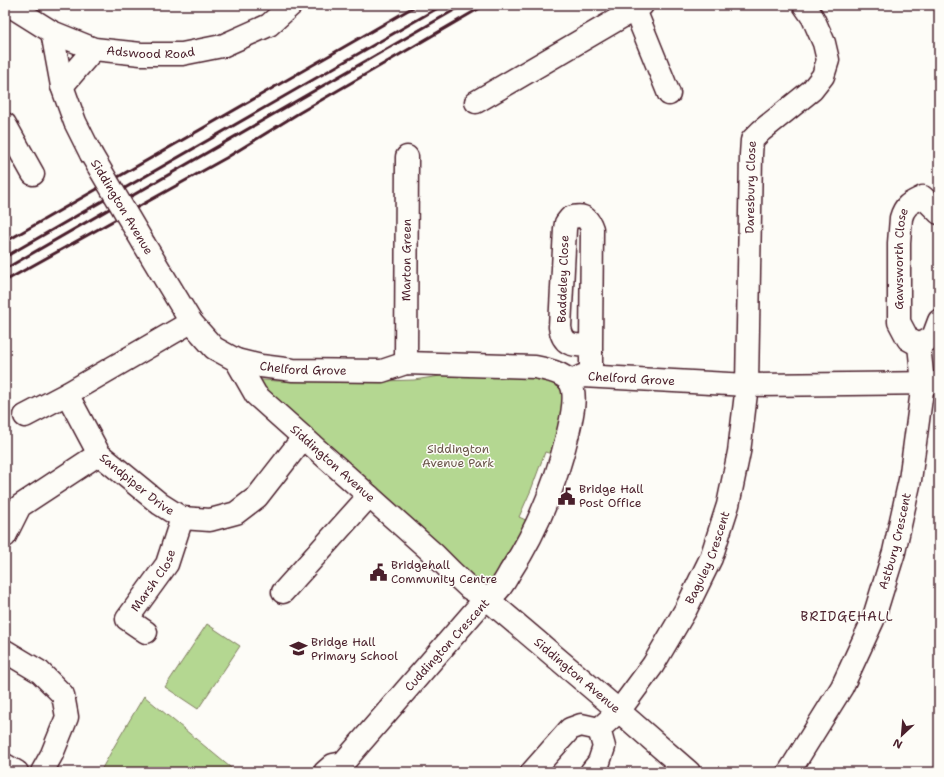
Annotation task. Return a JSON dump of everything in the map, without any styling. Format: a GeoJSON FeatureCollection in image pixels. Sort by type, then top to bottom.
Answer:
{"type":"FeatureCollection","features":[{"type":"Feature","properties":{"kind":"street","name":"Adswood Road"},"geometry":{"type":"LineString","coordinates":[[13,9],[52,32],[94,49],[142,54],[182,54],[222,46],[268,25],[291,5]]}},
{"type":"Feature","properties":{"kind":"street","name":"Daresbury Close"},"geometry":{"type":"LineString","coordinates":[[747,385],[752,140],[812,90],[823,76],[828,60],[824,43],[813,18],[804,5]]}},
{"type":"Feature","properties":{"kind":"street"},"geometry":{"type":"LineString","coordinates":[[476,102],[639,7],[669,94]]}},
{"type":"Feature","properties":{"kind":"street","name":"Siddington Avenue"},"geometry":{"type":"LineString","coordinates":[[52,32],[62,86],[76,122],[91,154],[190,322],[214,348],[236,360],[256,396],[435,555],[469,588],[486,598],[689,772]]}},
{"type":"Feature","properties":{"kind":"street"},"geometry":{"type":"LineString","coordinates":[[62,86],[94,49]]}},
{"type":"Feature","properties":{"kind":"street"},"geometry":{"type":"LineString","coordinates":[[5,124],[32,174]]}},
{"type":"Feature","properties":{"kind":"street","name":"Marton Green"},"geometry":{"type":"LineString","coordinates":[[406,363],[407,156]]}},
{"type":"Feature","properties":{"kind":"street","name":"Gawsworth Close"},"geometry":{"type":"LineString","coordinates":[[919,345],[908,339],[899,322],[901,216],[909,203],[923,197],[939,213]]}},
{"type":"Feature","properties":{"kind":"street","name":"Baddeley Close"},"geometry":{"type":"LineString","coordinates":[[591,346],[573,345],[568,343],[564,339],[560,327],[565,229],[566,223],[570,218],[578,215],[585,218],[590,223],[592,229],[591,376]]}},
{"type":"Feature","properties":{"kind":"street"},"geometry":{"type":"LineString","coordinates":[[931,383],[919,345],[933,337],[939,321]]}},
{"type":"Feature","properties":{"kind":"street"},"geometry":{"type":"LineString","coordinates":[[25,416],[67,394],[190,322]]}},
{"type":"Feature","properties":{"kind":"street","name":"Chelford Grove"},"geometry":{"type":"LineString","coordinates":[[236,360],[261,366],[293,370],[382,372],[406,363],[535,367],[550,370],[565,377],[570,382],[582,376],[591,376],[747,385],[931,383]]}},
{"type":"Feature","properties":{"kind":"street","name":"Cuddington Crescent"},"geometry":{"type":"LineString","coordinates":[[334,768],[486,598],[496,593],[514,565],[533,532],[551,492],[561,461],[571,420],[574,396],[570,382]]}},
{"type":"Feature","properties":{"kind":"street","name":"Astbury Crescent"},"geometry":{"type":"LineString","coordinates":[[788,772],[842,687],[873,620],[894,552],[931,383]]}},
{"type":"Feature","properties":{"kind":"street","name":"Baguley Crescent"},"geometry":{"type":"LineString","coordinates":[[599,729],[619,711],[653,665],[686,608],[711,558],[728,505],[739,452],[747,385]]}},
{"type":"Feature","properties":{"kind":"street","name":"Sandpiper Drive"},"geometry":{"type":"LineString","coordinates":[[67,394],[99,454],[160,504],[182,518],[210,520],[236,513],[257,497],[303,438]]}},
{"type":"Feature","properties":{"kind":"street"},"geometry":{"type":"LineString","coordinates":[[5,536],[20,506],[99,454]]}},
{"type":"Feature","properties":{"kind":"street"},"geometry":{"type":"LineString","coordinates":[[283,592],[369,496]]}},
{"type":"Feature","properties":{"kind":"street","name":"Marsh Close"},"geometry":{"type":"LineString","coordinates":[[146,632],[127,620],[167,564],[182,518]]}},
{"type":"Feature","properties":{"kind":"street"},"geometry":{"type":"LineString","coordinates":[[5,651],[40,672],[63,695],[68,717],[52,754],[42,772]]}},
{"type":"Feature","properties":{"kind":"street"},"geometry":{"type":"LineString","coordinates":[[532,772],[570,729],[581,725],[599,729],[604,747],[599,762],[591,772]]}},
{"type":"Feature","properties":{"kind":"street"},"geometry":{"type":"LineString","coordinates":[[5,765],[17,772]]}},
{"type":"Feature","properties":{"kind":"green space","name":"Siddington Avenue Park"},"geometry":{"type":"Polygon","coordinates":[[[447,375],[544,377],[558,382],[565,393],[556,455],[545,452],[519,517],[530,522],[486,590],[273,399],[259,381],[352,382],[414,380],[447,375]]]}},
{"type":"Feature","properties":{"kind":"green space"},"geometry":{"type":"Polygon","coordinates":[[[207,624],[240,646],[198,709],[165,687],[207,624]]]}},
{"type":"Feature","properties":{"kind":"green space"},"geometry":{"type":"Polygon","coordinates":[[[144,696],[236,772],[100,772],[144,696]]]}},
{"type":"Feature","properties":{"kind":"railway"},"geometry":{"type":"LineString","coordinates":[[5,242],[417,5]]}},
{"type":"Feature","properties":{"kind":"railway"},"geometry":{"type":"LineString","coordinates":[[5,257],[443,5]]}},
{"type":"Feature","properties":{"kind":"railway"},"geometry":{"type":"LineString","coordinates":[[5,269],[463,5]]}},
{"type":"Feature","properties":{"kind":"railway"},"geometry":{"type":"LineString","coordinates":[[5,281],[226,158],[299,113],[485,5]]}},
{"type":"Feature","properties":{"kind":"place","name":"Bridge Hall Post Office"},"geometry":{"type":"Point","coordinates":[566,496]}},
{"type":"Feature","properties":{"kind":"place","name":"Bridgehall Community Centre"},"geometry":{"type":"Point","coordinates":[378,572]}},
{"type":"Feature","properties":{"kind":"place","name":"Bridge Hall Primary School"},"geometry":{"type":"Point","coordinates":[298,649]}},
{"type":"Feature","properties":{"kind":"district","name":"BRIDGEHALL"},"geometry":{"type":"Point","coordinates":[847,616]}}]}
